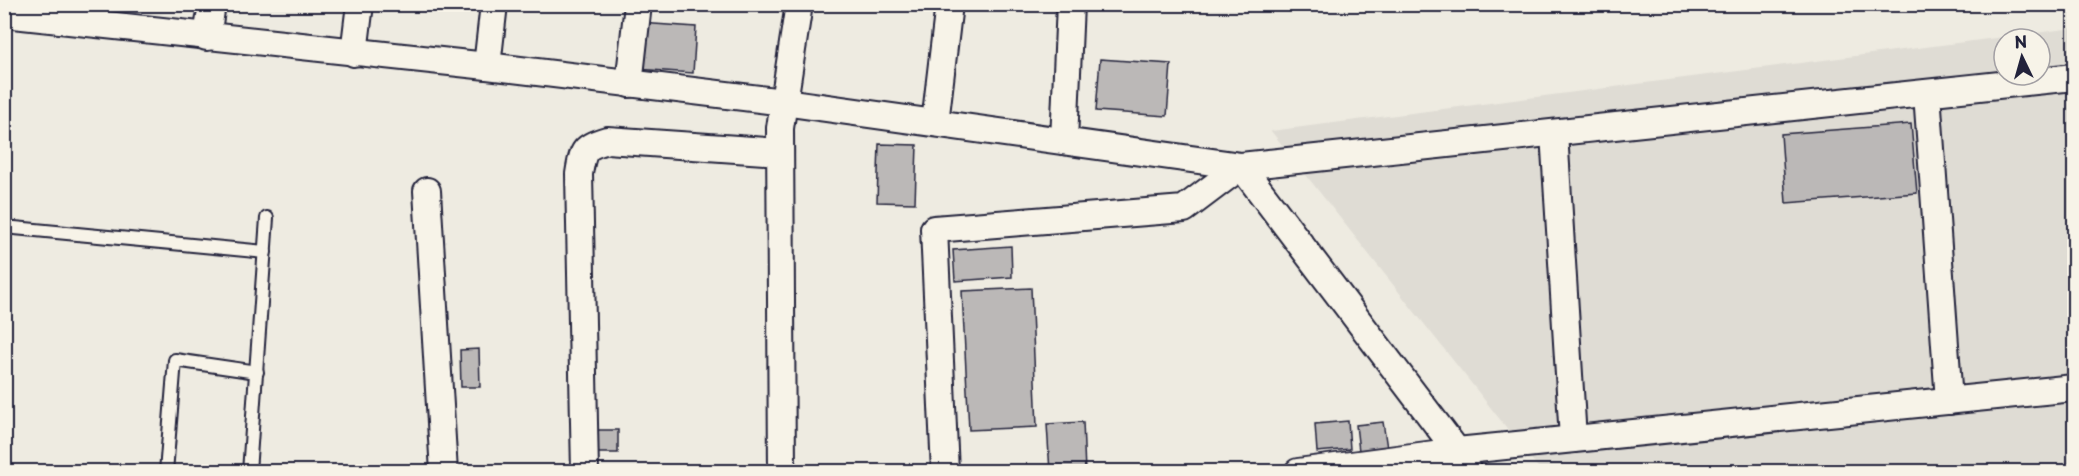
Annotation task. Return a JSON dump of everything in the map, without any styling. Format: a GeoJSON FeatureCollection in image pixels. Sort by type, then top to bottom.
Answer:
{"type":"FeatureCollection","features":[{"type":"Feature","properties":{"kind":"street"},"geometry":{"type":"LineString","coordinates":[[207,37],[212,4]]}},
{"type":"Feature","properties":{"kind":"street"},"geometry":{"type":"LineString","coordinates":[[354,53],[360,4]]}},
{"type":"Feature","properties":{"kind":"street"},"geometry":{"type":"LineString","coordinates":[[487,66],[494,4]]}},
{"type":"Feature","properties":{"kind":"street"},"geometry":{"type":"LineString","coordinates":[[629,84],[638,4]]}},
{"type":"Feature","properties":{"kind":"street"},"geometry":{"type":"LineString","coordinates":[[782,471],[780,129],[799,4]]}},
{"type":"Feature","properties":{"kind":"street"},"geometry":{"type":"LineString","coordinates":[[935,123],[948,4]]}},
{"type":"Feature","properties":{"kind":"street"},"geometry":{"type":"LineString","coordinates":[[1064,141],[1070,4]]}},
{"type":"Feature","properties":{"kind":"street"},"geometry":{"type":"LineString","coordinates":[[4,14],[74,13],[207,37],[487,66],[784,102],[1241,166],[2074,77]]}},
{"type":"Feature","properties":{"kind":"street"},"geometry":{"type":"LineString","coordinates":[[1927,93],[1949,401]]}},
{"type":"Feature","properties":{"kind":"street"},"geometry":{"type":"LineString","coordinates":[[1554,133],[1573,439]]}},
{"type":"Feature","properties":{"kind":"street"},"geometry":{"type":"LineString","coordinates":[[585,471],[579,174],[583,152],[590,145],[607,140],[780,152]]}},
{"type":"Feature","properties":{"kind":"street"},"geometry":{"type":"LineString","coordinates":[[1241,166],[1462,461]]}},
{"type":"Feature","properties":{"kind":"street"},"geometry":{"type":"LineString","coordinates":[[945,471],[934,229],[1184,209],[1241,166]]}},
{"type":"Feature","properties":{"kind":"street"},"geometry":{"type":"LineString","coordinates":[[427,191],[444,471]]}},
{"type":"Feature","properties":{"kind":"street"},"geometry":{"type":"LineString","coordinates":[[1298,471],[1462,461],[1573,439],[2074,388]]}},
{"type":"Feature","properties":{"kind":"lane"},"geometry":{"type":"LineString","coordinates":[[249,471],[267,218]]}},
{"type":"Feature","properties":{"kind":"lane"},"geometry":{"type":"LineString","coordinates":[[4,227],[265,252]]}},
{"type":"Feature","properties":{"kind":"lane"},"geometry":{"type":"LineString","coordinates":[[166,471],[175,360],[256,372]]}},
{"type":"Feature","properties":{"kind":"shaded area"},"geometry":{"type":"Polygon","coordinates":[[[2074,28],[2074,471],[1541,471],[1271,131],[1992,39],[1992,87],[2052,87],[2052,31],[2074,28]]]}},
{"type":"Feature","properties":{"kind":"building"},"geometry":{"type":"Polygon","coordinates":[[[640,23],[696,27],[693,73],[637,69],[640,23]]]}},
{"type":"Feature","properties":{"kind":"building"},"geometry":{"type":"Polygon","coordinates":[[[1100,59],[1171,64],[1167,116],[1096,111],[1100,59]]]}},
{"type":"Feature","properties":{"kind":"building"},"geometry":{"type":"Polygon","coordinates":[[[1911,124],[1917,193],[1786,203],[1781,134],[1911,124]]]}},
{"type":"Feature","properties":{"kind":"building"},"geometry":{"type":"Polygon","coordinates":[[[879,144],[917,145],[915,203],[877,202],[879,144]]]}},
{"type":"Feature","properties":{"kind":"building"},"geometry":{"type":"Polygon","coordinates":[[[1011,246],[1012,277],[955,281],[953,250],[1011,246]]]}},
{"type":"Feature","properties":{"kind":"building"},"geometry":{"type":"Polygon","coordinates":[[[1031,288],[1037,427],[969,430],[962,291],[1031,288]]]}},
{"type":"Feature","properties":{"kind":"building"},"geometry":{"type":"Polygon","coordinates":[[[479,349],[480,387],[461,387],[460,350],[479,349]]]}},
{"type":"Feature","properties":{"kind":"building"},"geometry":{"type":"Polygon","coordinates":[[[1348,421],[1350,449],[1317,452],[1315,424],[1348,421]]]}},
{"type":"Feature","properties":{"kind":"building"},"geometry":{"type":"Polygon","coordinates":[[[1083,422],[1085,472],[1050,472],[1047,424],[1083,422]]]}},
{"type":"Feature","properties":{"kind":"building"},"geometry":{"type":"Polygon","coordinates":[[[1383,422],[1387,448],[1359,451],[1356,425],[1383,422]]]}},
{"type":"Feature","properties":{"kind":"building"},"geometry":{"type":"Polygon","coordinates":[[[597,430],[618,430],[618,453],[596,453],[597,430]]]}}]}
